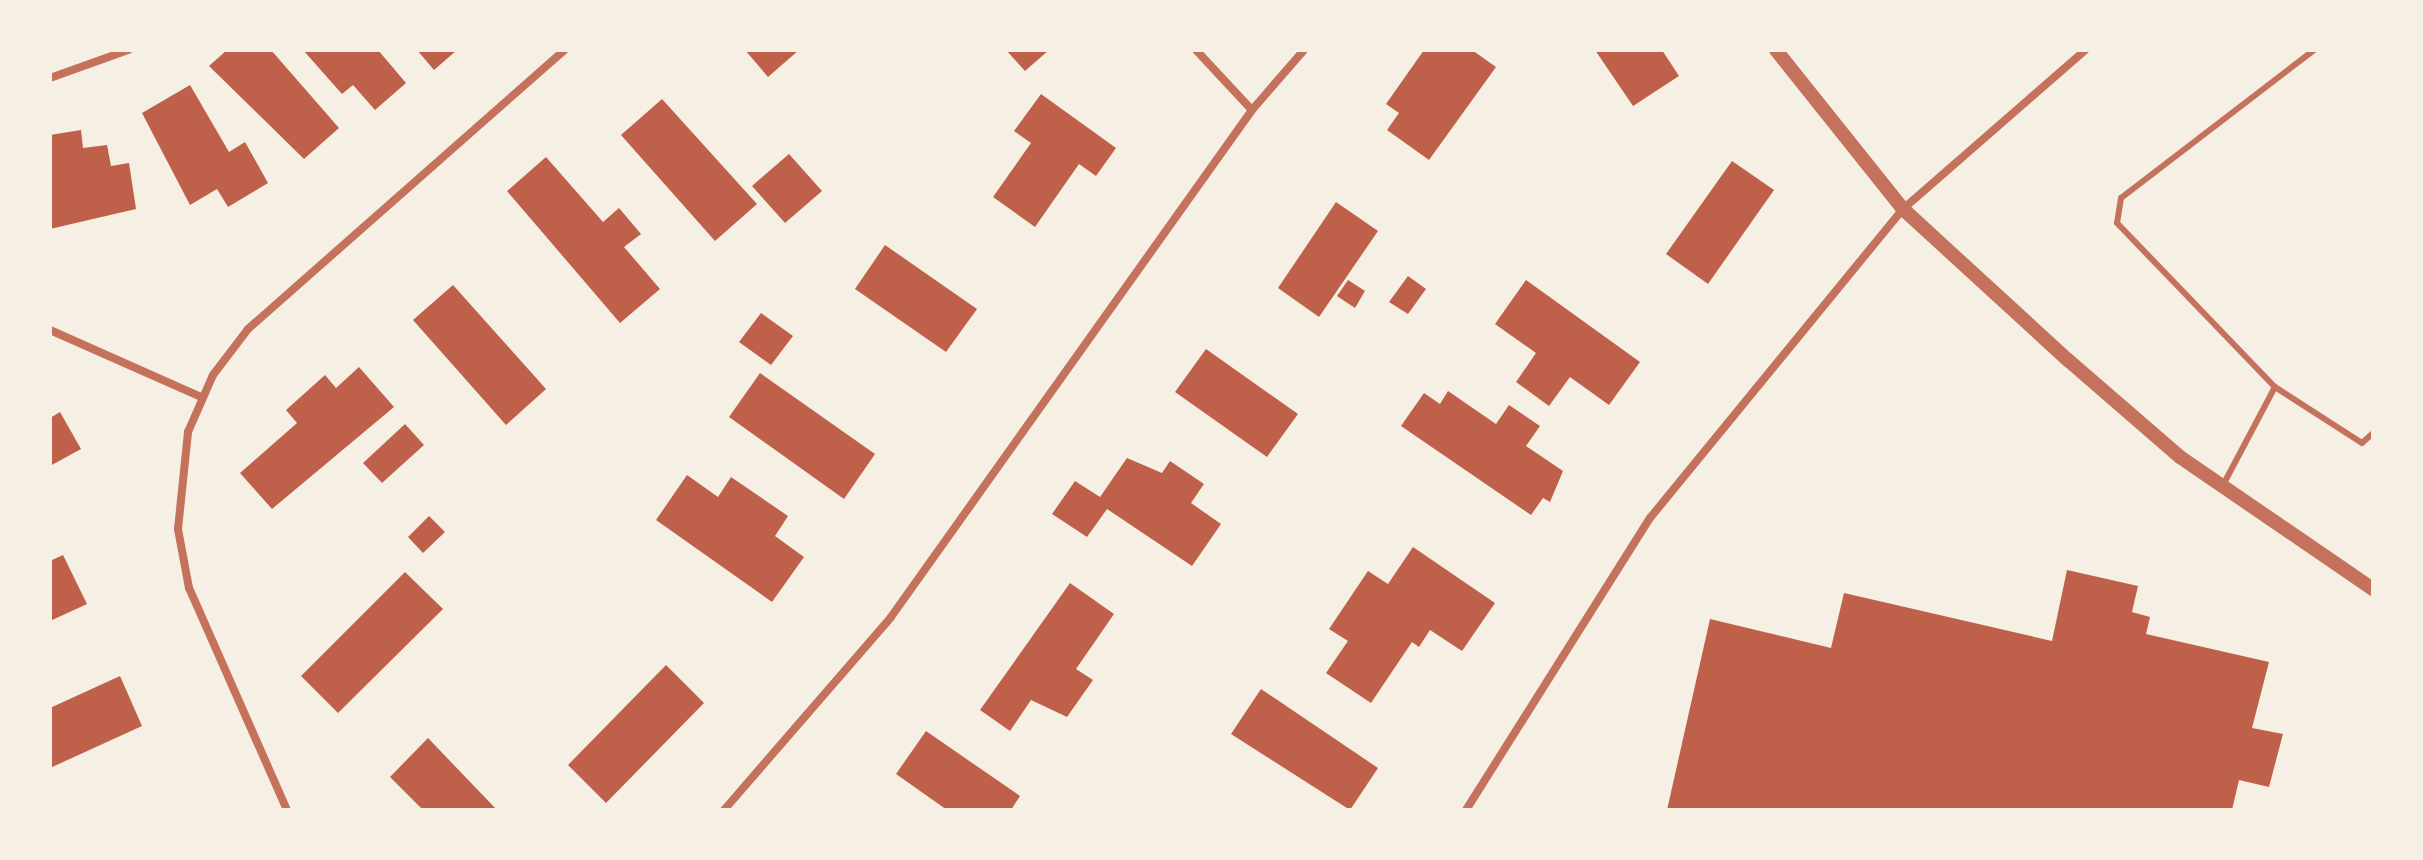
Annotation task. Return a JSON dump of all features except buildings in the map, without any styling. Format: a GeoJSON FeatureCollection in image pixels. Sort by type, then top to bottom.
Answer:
{"type":"FeatureCollection","features":[{"type":"Feature","properties":{"kind":"street"},"geometry":{"type":"LineString","coordinates":[[50,78],[128,50]]}},
{"type":"Feature","properties":{"kind":"street"},"geometry":{"type":"LineString","coordinates":[[287,810],[189,588],[178,529],[180,471],[201,397],[248,329],[565,50]]}},
{"type":"Feature","properties":{"kind":"street"},"geometry":{"type":"LineString","coordinates":[[1196,50],[1252,110]]}},
{"type":"Feature","properties":{"kind":"street"},"geometry":{"type":"LineString","coordinates":[[724,810],[891,617],[1252,110],[1304,50]]}},
{"type":"Feature","properties":{"kind":"street"},"geometry":{"type":"LineString","coordinates":[[1776,50],[1903,209],[2222,487],[2373,589]]}},
{"type":"Feature","properties":{"kind":"street"},"geometry":{"type":"LineString","coordinates":[[1466,810],[1650,518],[1903,209],[2085,50]]}},
{"type":"Feature","properties":{"kind":"street"},"geometry":{"type":"LineString","coordinates":[[50,330],[201,397]]}},
{"type":"Feature","properties":{"kind":"lane"},"geometry":{"type":"LineString","coordinates":[[2314,50],[2121,198],[2117,223],[2275,387],[2362,443],[2373,433]]}},
{"type":"Feature","properties":{"kind":"lane"},"geometry":{"type":"LineString","coordinates":[[2222,487],[2275,387]]}}]}
